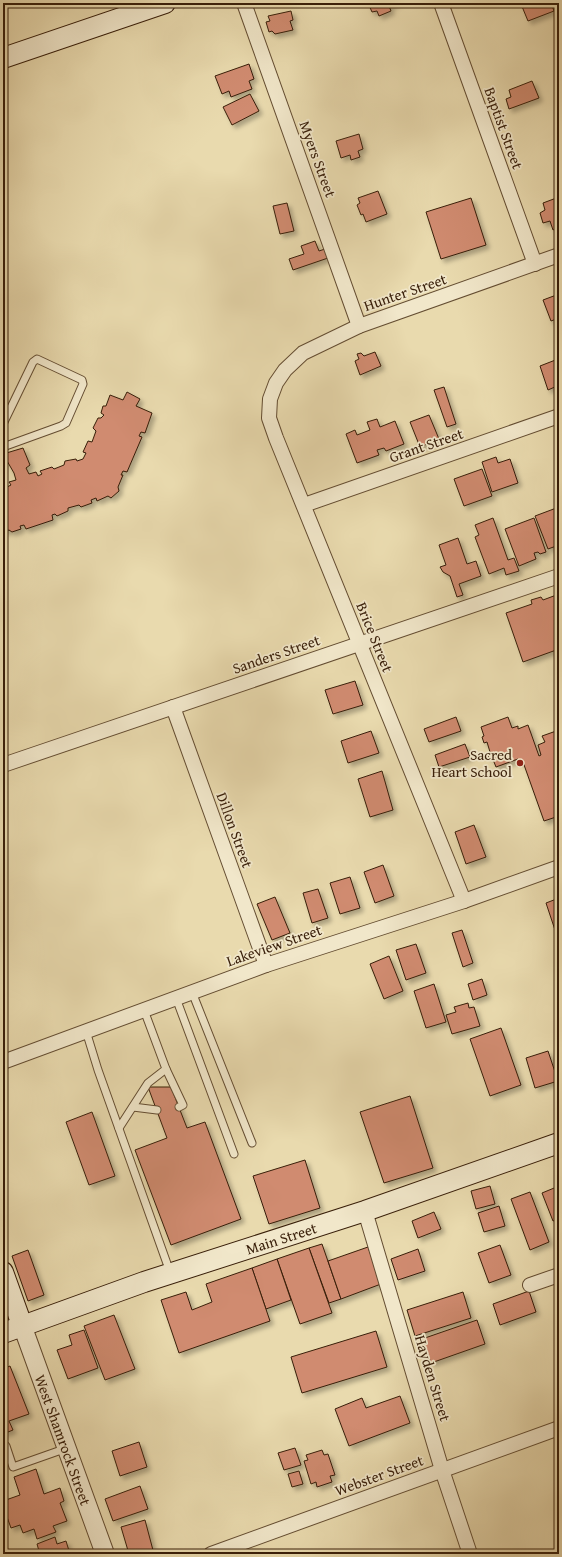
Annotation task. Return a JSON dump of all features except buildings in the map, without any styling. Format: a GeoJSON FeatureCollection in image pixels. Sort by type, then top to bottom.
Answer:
{"type":"FeatureCollection","features":[{"type":"Feature","properties":{"kind":"main road"},"geometry":{"type":"LineString","coordinates":[[3,58],[165,3]]}},
{"type":"Feature","properties":{"kind":"main road","name":"Main Street"},"geometry":{"type":"LineString","coordinates":[[3,1333],[171,1274],[365,1211],[559,1143]]}},
{"type":"Feature","properties":{"kind":"main road"},"geometry":{"type":"LineString","coordinates":[[3,1272],[22,1326]]}},
{"type":"Feature","properties":{"kind":"street","name":"Myers Street"},"geometry":{"type":"LineString","coordinates":[[244,3],[360,326]]}},
{"type":"Feature","properties":{"kind":"street","name":"Baptist Street"},"geometry":{"type":"LineString","coordinates":[[441,3],[535,264]]}},
{"type":"Feature","properties":{"kind":"street","name":"Hunter Street"},"geometry":{"type":"LineString","coordinates":[[276,383],[284,370],[303,353],[360,326],[559,256]]}},
{"type":"Feature","properties":{"kind":"street","name":"Brice Street"},"geometry":{"type":"LineString","coordinates":[[276,383],[270,399],[269,418],[276,438],[464,901]]}},
{"type":"Feature","properties":{"kind":"street","name":"Grant Street"},"geometry":{"type":"LineString","coordinates":[[304,505],[559,416]]}},
{"type":"Feature","properties":{"kind":"street","name":"Sanders Street"},"geometry":{"type":"LineString","coordinates":[[3,765],[559,576]]}},
{"type":"Feature","properties":{"kind":"street","name":"Dillon Street"},"geometry":{"type":"LineString","coordinates":[[173,707],[266,965]]}},
{"type":"Feature","properties":{"kind":"street","name":"Lakeview Street"},"geometry":{"type":"LineString","coordinates":[[3,1062],[266,965],[464,901],[559,867]]}},
{"type":"Feature","properties":{"kind":"street","name":"Hayden Street"},"geometry":{"type":"LineString","coordinates":[[365,1211],[442,1470],[470,1554]]}},
{"type":"Feature","properties":{"kind":"street"},"geometry":{"type":"LineString","coordinates":[[530,1285],[559,1275]]}},
{"type":"Feature","properties":{"kind":"street","name":"West Shamrock Street"},"geometry":{"type":"LineString","coordinates":[[22,1326],[105,1554]]}},
{"type":"Feature","properties":{"kind":"street","name":"Webster Street"},"geometry":{"type":"LineString","coordinates":[[210,1554],[559,1428]]}},
{"type":"Feature","properties":{"kind":"lane"},"geometry":{"type":"LineString","coordinates":[[3,424],[33,362],[37,359],[82,380],[83,384],[66,422],[62,426],[3,447]]}},
{"type":"Feature","properties":{"kind":"lane"},"geometry":{"type":"LineString","coordinates":[[192,992],[252,1143]]}},
{"type":"Feature","properties":{"kind":"lane"},"geometry":{"type":"LineString","coordinates":[[176,998],[234,1154]]}},
{"type":"Feature","properties":{"kind":"lane"},"geometry":{"type":"LineString","coordinates":[[144,1010],[166,1069],[183,1105],[179,1107]]}},
{"type":"Feature","properties":{"kind":"lane"},"geometry":{"type":"LineString","coordinates":[[86,1031],[98,1070],[171,1274]]}},
{"type":"Feature","properties":{"kind":"lane"},"geometry":{"type":"LineString","coordinates":[[119,1128],[148,1083],[166,1069]]}},
{"type":"Feature","properties":{"kind":"lane"},"geometry":{"type":"LineString","coordinates":[[133,1107],[156,1110]]}},
{"type":"Feature","properties":{"kind":"lane"},"geometry":{"type":"LineString","coordinates":[[6,1446],[13,1467],[67,1448]]}},
{"type":"Feature","properties":{"kind":"place","name":"Sacred Heart School"},"geometry":{"type":"Point","coordinates":[520,763]}}]}
